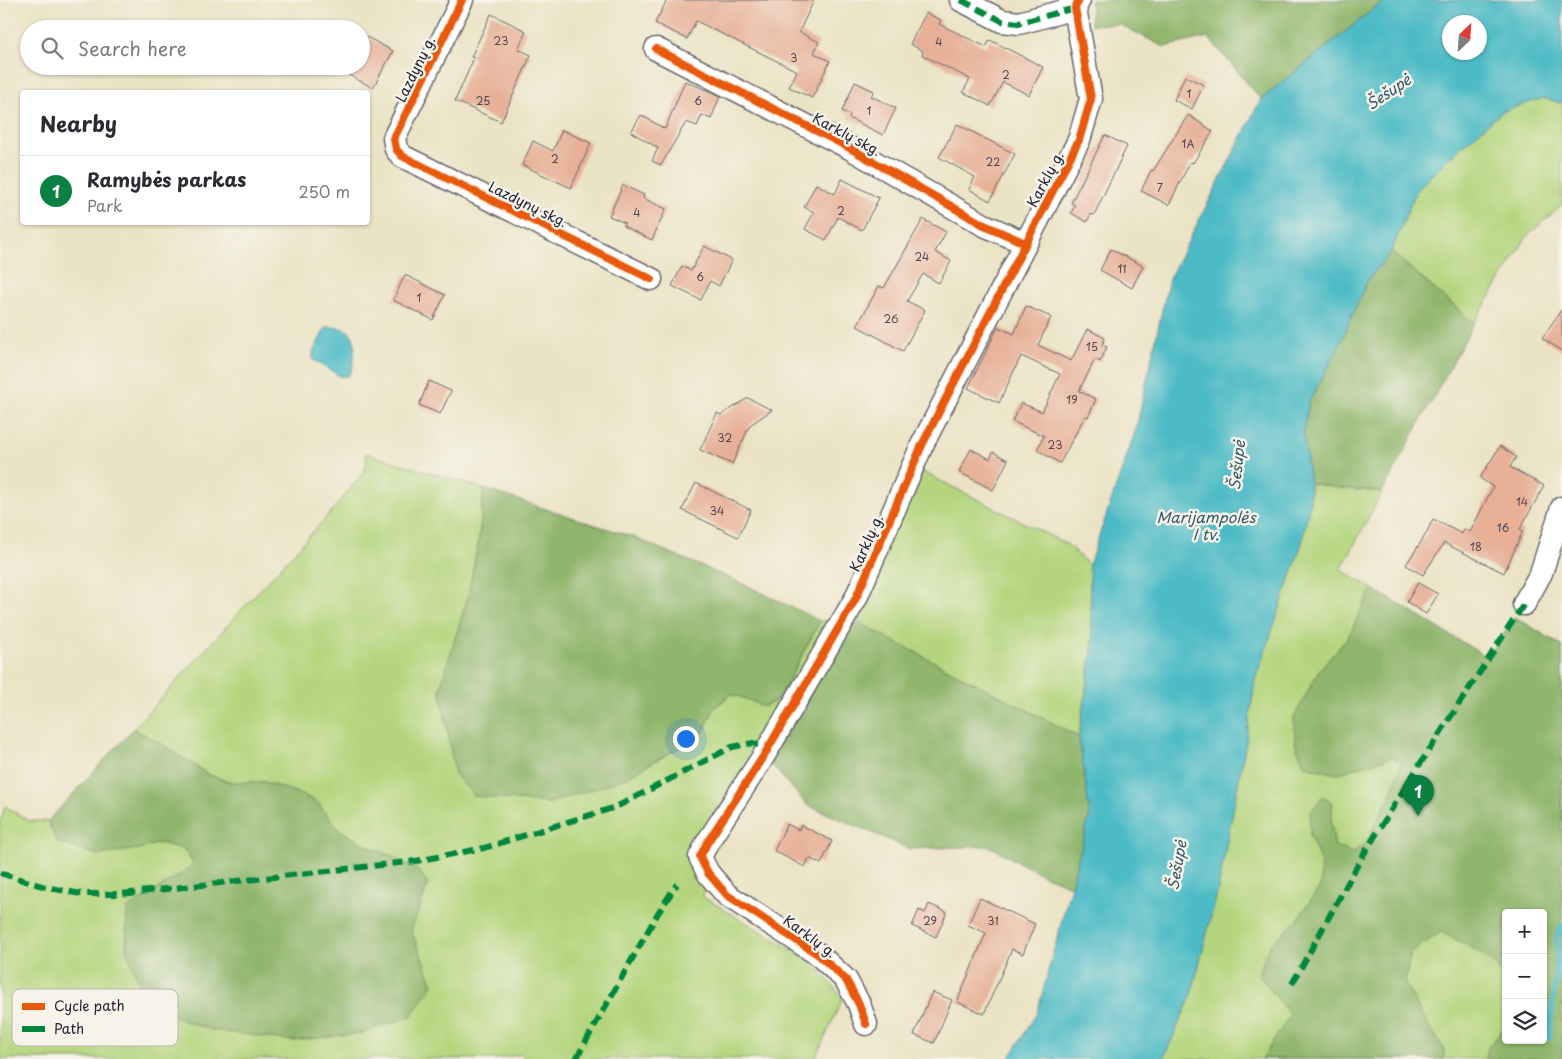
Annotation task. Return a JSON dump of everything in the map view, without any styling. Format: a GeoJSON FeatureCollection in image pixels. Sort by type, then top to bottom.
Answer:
{"type":"FeatureCollection","features":[{"type":"Feature","properties":{"kind":"street","name":"Lazdynų g."},"geometry":{"type":"LineString","coordinates":[[396,149],[394,138],[462,0]]}},
{"type":"Feature","properties":{"kind":"street"},"geometry":{"type":"LineString","coordinates":[[961,0],[1002,21],[1019,23],[1077,4]]}},
{"type":"Feature","properties":{"kind":"street","name":"Karklų g."},"geometry":{"type":"LineString","coordinates":[[866,1024],[859,1004],[846,980],[819,955],[727,895],[708,872],[700,858],[707,843],[763,757],[856,598],[922,445],[1024,244],[1080,140],[1091,100],[1077,4]]}},
{"type":"Feature","properties":{"kind":"street","name":"Karklų skg."},"geometry":{"type":"LineString","coordinates":[[656,49],[848,147],[984,225],[1024,244]]}},
{"type":"Feature","properties":{"kind":"street","name":"Lazdynų skg."},"geometry":{"type":"LineString","coordinates":[[396,149],[402,156],[651,279]]}},
{"type":"Feature","properties":{"kind":"street"},"geometry":{"type":"LineString","coordinates":[[1524,604],[1541,574],[1562,508]]}},
{"type":"Feature","properties":{"kind":"green space"},"geometry":{"type":"Polygon","coordinates":[[[1091,0],[1385,0],[1261,99],[1208,37],[1164,47],[1119,24],[1091,25],[1091,0]]]}},
{"type":"Feature","properties":{"kind":"green space"},"geometry":{"type":"Polygon","coordinates":[[[1543,98],[1562,103],[1562,205],[1527,236],[1474,323],[1391,252],[1416,191],[1446,160],[1503,111],[1543,98]]]}},
{"type":"Feature","properties":{"kind":"green space"},"geometry":{"type":"Polygon","coordinates":[[[1391,252],[1474,323],[1382,492],[1337,488],[1310,483],[1303,432],[1309,402],[1338,348],[1367,281],[1391,252]]]}},
{"type":"Feature","properties":{"kind":"green space"},"geometry":{"type":"Polygon","coordinates":[[[365,453],[484,489],[479,539],[468,596],[440,689],[621,780],[702,735],[714,708],[731,694],[747,699],[778,700],[820,621],[855,621],[710,857],[703,897],[813,962],[843,998],[815,1059],[525,1059],[521,1054],[497,1059],[0,1059],[0,823],[5,806],[29,821],[48,821],[57,842],[139,849],[159,843],[184,849],[193,864],[184,872],[433,985],[411,930],[428,885],[420,872],[392,856],[367,846],[338,829],[317,802],[265,782],[229,782],[207,774],[160,743],[133,729],[331,512],[364,472],[367,462],[365,453]]]}},
{"type":"Feature","properties":{"kind":"green space"},"geometry":{"type":"Polygon","coordinates":[[[919,470],[1068,545],[1089,565],[1093,644],[1079,737],[855,621],[919,470]]]}},
{"type":"Feature","properties":{"kind":"green space"},"geometry":{"type":"Polygon","coordinates":[[[1310,483],[1337,488],[1382,492],[1341,570],[1488,658],[1515,617],[1562,646],[1562,1059],[1163,1059],[1191,996],[1217,893],[1246,742],[1255,680],[1301,546],[1310,502],[1310,483]]]}},
{"type":"Feature","properties":{"kind":"green space"},"geometry":{"type":"Polygon","coordinates":[[[484,489],[633,537],[750,587],[820,621],[778,700],[763,707],[731,694],[714,708],[702,735],[621,780],[549,803],[474,796],[455,774],[440,689],[468,596],[479,539],[484,489]]]}},
{"type":"Feature","properties":{"kind":"green space"},"geometry":{"type":"Polygon","coordinates":[[[1372,588],[1488,658],[1515,617],[1562,646],[1562,1059],[1486,1059],[1488,1047],[1502,1030],[1502,1044],[1547,1044],[1547,909],[1502,909],[1502,974],[1487,958],[1441,932],[1411,952],[1405,983],[1444,1049],[1444,1059],[1262,1059],[1290,1015],[1258,973],[1270,945],[1298,919],[1321,885],[1320,860],[1310,836],[1310,813],[1322,797],[1333,803],[1331,822],[1335,846],[1353,853],[1366,843],[1386,804],[1397,778],[1401,761],[1392,757],[1336,774],[1305,766],[1295,743],[1294,718],[1319,670],[1347,639],[1372,588]]]}},
{"type":"Feature","properties":{"kind":"green space"},"geometry":{"type":"Polygon","coordinates":[[[855,621],[1079,737],[1090,815],[1071,886],[1043,875],[989,846],[910,849],[807,805],[770,763],[855,621]]]}},
{"type":"Feature","properties":{"kind":"green space"},"geometry":{"type":"Polygon","coordinates":[[[133,729],[160,743],[207,774],[229,782],[265,782],[295,792],[317,802],[338,829],[367,846],[392,856],[420,872],[428,885],[411,930],[433,985],[411,1016],[362,1033],[293,1041],[212,1030],[178,1019],[178,989],[143,989],[139,983],[126,949],[127,909],[184,872],[193,863],[184,849],[159,843],[139,849],[98,855],[57,842],[48,821],[133,729]]]}},
{"type":"Feature","properties":{"kind":"water","name":"Marijampolės I tv."},"geometry":{"type":"Polygon","coordinates":[[[1385,0],[1562,0],[1562,103],[1543,98],[1503,111],[1446,160],[1416,191],[1391,252],[1367,281],[1338,348],[1309,402],[1303,432],[1310,483],[1310,502],[1301,546],[1255,680],[1246,742],[1217,893],[1191,996],[1163,1059],[1009,1059],[1037,1013],[1090,815],[1079,737],[1093,644],[1089,565],[1136,429],[1169,279],[1261,99],[1385,0]]]}},
{"type":"Feature","properties":{"kind":"water"},"geometry":{"type":"Polygon","coordinates":[[[326,327],[341,328],[353,336],[354,356],[352,369],[348,376],[340,376],[313,360],[313,352],[326,327]]]}},
{"type":"Feature","properties":{"kind":"building"},"geometry":{"type":"Polygon","coordinates":[[[667,0],[814,0],[799,32],[819,42],[814,53],[830,61],[812,98],[789,87],[797,71],[696,21],[687,39],[655,23],[667,0]]]}},
{"type":"Feature","properties":{"kind":"building"},"geometry":{"type":"Polygon","coordinates":[[[926,13],[941,20],[939,24],[986,47],[990,40],[1043,67],[1029,95],[1003,82],[990,106],[963,92],[970,79],[922,55],[923,51],[910,44],[926,13]]]}},
{"type":"Feature","properties":{"kind":"building"},"geometry":{"type":"Polygon","coordinates":[[[491,14],[526,31],[518,49],[531,55],[501,122],[455,101],[474,58],[471,57],[491,14]]]}},
{"type":"Feature","properties":{"kind":"building"},"geometry":{"type":"Polygon","coordinates":[[[370,39],[393,51],[373,88],[349,75],[370,75],[370,39]]]}},
{"type":"Feature","properties":{"kind":"building"},"geometry":{"type":"Polygon","coordinates":[[[1185,76],[1204,85],[1192,109],[1174,100],[1185,76]]]}},
{"type":"Feature","properties":{"kind":"building"},"geometry":{"type":"Polygon","coordinates":[[[685,81],[720,96],[711,119],[702,115],[697,126],[686,122],[661,165],[652,161],[658,148],[631,132],[641,115],[665,129],[685,81]]]}},
{"type":"Feature","properties":{"kind":"building"},"geometry":{"type":"Polygon","coordinates":[[[855,82],[874,91],[871,96],[896,108],[883,135],[849,118],[850,115],[842,111],[855,82]]]}},
{"type":"Feature","properties":{"kind":"building"},"geometry":{"type":"Polygon","coordinates":[[[1188,115],[1213,131],[1193,163],[1190,162],[1169,205],[1141,191],[1151,170],[1153,171],[1188,115]]]}},
{"type":"Feature","properties":{"kind":"building"},"geometry":{"type":"Polygon","coordinates":[[[957,124],[1015,154],[990,201],[969,189],[975,177],[939,157],[957,124]]]}},
{"type":"Feature","properties":{"kind":"building"},"geometry":{"type":"Polygon","coordinates":[[[562,130],[591,143],[571,188],[522,165],[533,141],[553,151],[562,130]]]}},
{"type":"Feature","properties":{"kind":"building"},"geometry":{"type":"Polygon","coordinates":[[[1105,135],[1127,146],[1094,215],[1091,214],[1087,222],[1071,213],[1075,205],[1071,203],[1105,135]]]}},
{"type":"Feature","properties":{"kind":"building"},"geometry":{"type":"Polygon","coordinates":[[[842,179],[879,198],[862,230],[838,217],[826,240],[805,229],[814,212],[804,207],[816,184],[835,194],[842,179]]]}},
{"type":"Feature","properties":{"kind":"building"},"geometry":{"type":"Polygon","coordinates":[[[623,185],[644,195],[643,198],[666,209],[652,240],[623,226],[625,223],[609,216],[623,185]]]}},
{"type":"Feature","properties":{"kind":"building"},"geometry":{"type":"Polygon","coordinates":[[[923,219],[946,232],[935,252],[951,261],[939,283],[923,274],[907,301],[925,310],[903,351],[857,326],[879,286],[884,288],[923,219]]]}},
{"type":"Feature","properties":{"kind":"building"},"geometry":{"type":"Polygon","coordinates":[[[704,246],[732,260],[719,286],[710,281],[701,300],[672,286],[682,266],[691,271],[704,246]]]}},
{"type":"Feature","properties":{"kind":"building"},"geometry":{"type":"Polygon","coordinates":[[[1111,249],[1143,266],[1132,288],[1100,270],[1111,249]]]}},
{"type":"Feature","properties":{"kind":"building"},"geometry":{"type":"Polygon","coordinates":[[[405,275],[445,295],[433,320],[393,300],[405,275]]]}},
{"type":"Feature","properties":{"kind":"building"},"geometry":{"type":"Polygon","coordinates":[[[1026,306],[1051,317],[1038,345],[1071,361],[1087,329],[1105,338],[1102,345],[1107,347],[1100,362],[1095,359],[1079,391],[1096,399],[1088,417],[1085,416],[1060,463],[1037,450],[1044,436],[1012,421],[1021,403],[1042,412],[1060,374],[1021,356],[999,403],[968,388],[998,327],[1014,334],[1026,306]]]}},
{"type":"Feature","properties":{"kind":"building"},"geometry":{"type":"Polygon","coordinates":[[[1562,309],[1562,351],[1542,338],[1562,309]]]}},
{"type":"Feature","properties":{"kind":"building"},"geometry":{"type":"Polygon","coordinates":[[[429,381],[451,391],[440,414],[419,405],[429,381]]]}},
{"type":"Feature","properties":{"kind":"building"},"geometry":{"type":"Polygon","coordinates":[[[748,398],[772,410],[750,425],[732,464],[700,450],[717,413],[721,415],[748,398]]]}},
{"type":"Feature","properties":{"kind":"building"},"geometry":{"type":"Polygon","coordinates":[[[1500,446],[1516,457],[1510,467],[1544,486],[1520,529],[1523,531],[1504,573],[1444,543],[1423,575],[1406,565],[1426,534],[1433,519],[1462,534],[1464,529],[1470,532],[1493,487],[1480,478],[1500,446]]]}},
{"type":"Feature","properties":{"kind":"building"},"geometry":{"type":"Polygon","coordinates":[[[971,449],[990,459],[993,452],[1008,460],[993,490],[959,472],[971,449]]]}},
{"type":"Feature","properties":{"kind":"building"},"geometry":{"type":"Polygon","coordinates":[[[696,483],[751,510],[738,537],[682,510],[696,483]]]}},
{"type":"Feature","properties":{"kind":"building"},"geometry":{"type":"Polygon","coordinates":[[[1418,583],[1438,594],[1426,614],[1407,602],[1418,583]]]}},
{"type":"Feature","properties":{"kind":"building"},"geometry":{"type":"Polygon","coordinates":[[[787,824],[799,830],[801,825],[832,841],[821,864],[809,858],[805,867],[774,851],[787,824]]]}},
{"type":"Feature","properties":{"kind":"building"},"geometry":{"type":"Polygon","coordinates":[[[980,898],[1035,924],[1023,954],[1012,949],[984,1014],[957,1002],[986,933],[968,925],[980,898]]]}},
{"type":"Feature","properties":{"kind":"building"},"geometry":{"type":"Polygon","coordinates":[[[929,904],[947,912],[936,937],[912,926],[919,910],[925,913],[929,904]]]}},
{"type":"Feature","properties":{"kind":"building"},"geometry":{"type":"Polygon","coordinates":[[[932,992],[952,1000],[934,1043],[914,1035],[932,992]]]}},
{"type":"Feature","properties":{"kind":"waterway"},"geometry":{"type":"LineString","coordinates":[[1549,1037],[1557,962],[1557,937],[1562,925]]}},
{"type":"Feature","properties":{"kind":"marked path"},"geometry":{"type":"LineString","coordinates":[[961,0],[1002,21],[1019,23],[1075,8]]}},
{"type":"Feature","properties":{"kind":"marked path"},"geometry":{"type":"LineString","coordinates":[[1292,984],[1362,857],[1524,604]]}},
{"type":"Feature","properties":{"kind":"marked path"},"geometry":{"type":"LineString","coordinates":[[0,873],[45,887],[81,894],[121,894],[416,861],[484,848],[616,807],[732,747],[753,743],[768,749]]}},
{"type":"Feature","properties":{"kind":"marked path"},"geometry":{"type":"LineString","coordinates":[[576,1059],[658,913],[677,884]]}},
{"type":"Feature","properties":{"kind":"cycle path"},"geometry":{"type":"LineString","coordinates":[[462,0],[394,138],[396,149],[402,156],[651,279]]}},
{"type":"Feature","properties":{"kind":"cycle path"},"geometry":{"type":"LineString","coordinates":[[866,1024],[859,1004],[846,980],[819,955],[727,895],[708,873],[700,857],[707,843],[763,757],[856,598],[922,445],[1079,140],[1091,99],[1075,8],[1079,0]]}},
{"type":"Feature","properties":{"kind":"cycle path"},"geometry":{"type":"LineString","coordinates":[[656,49],[848,147],[984,225],[1025,243]]}},
{"type":"Feature","properties":{"kind":"place","name":"Ramybės parkas"},"geometry":{"type":"Point","coordinates":[1418,816]}},
{"type":"Feature","properties":{"kind":"water label","name":"Šešupė"},"geometry":{"type":"Point","coordinates":[1388,91]}},
{"type":"Feature","properties":{"kind":"water label","name":"Šešupė"},"geometry":{"type":"Point","coordinates":[1236,465]}},
{"type":"Feature","properties":{"kind":"water label","name":"Šešupė"},"geometry":{"type":"Point","coordinates":[1176,865]}}]}
